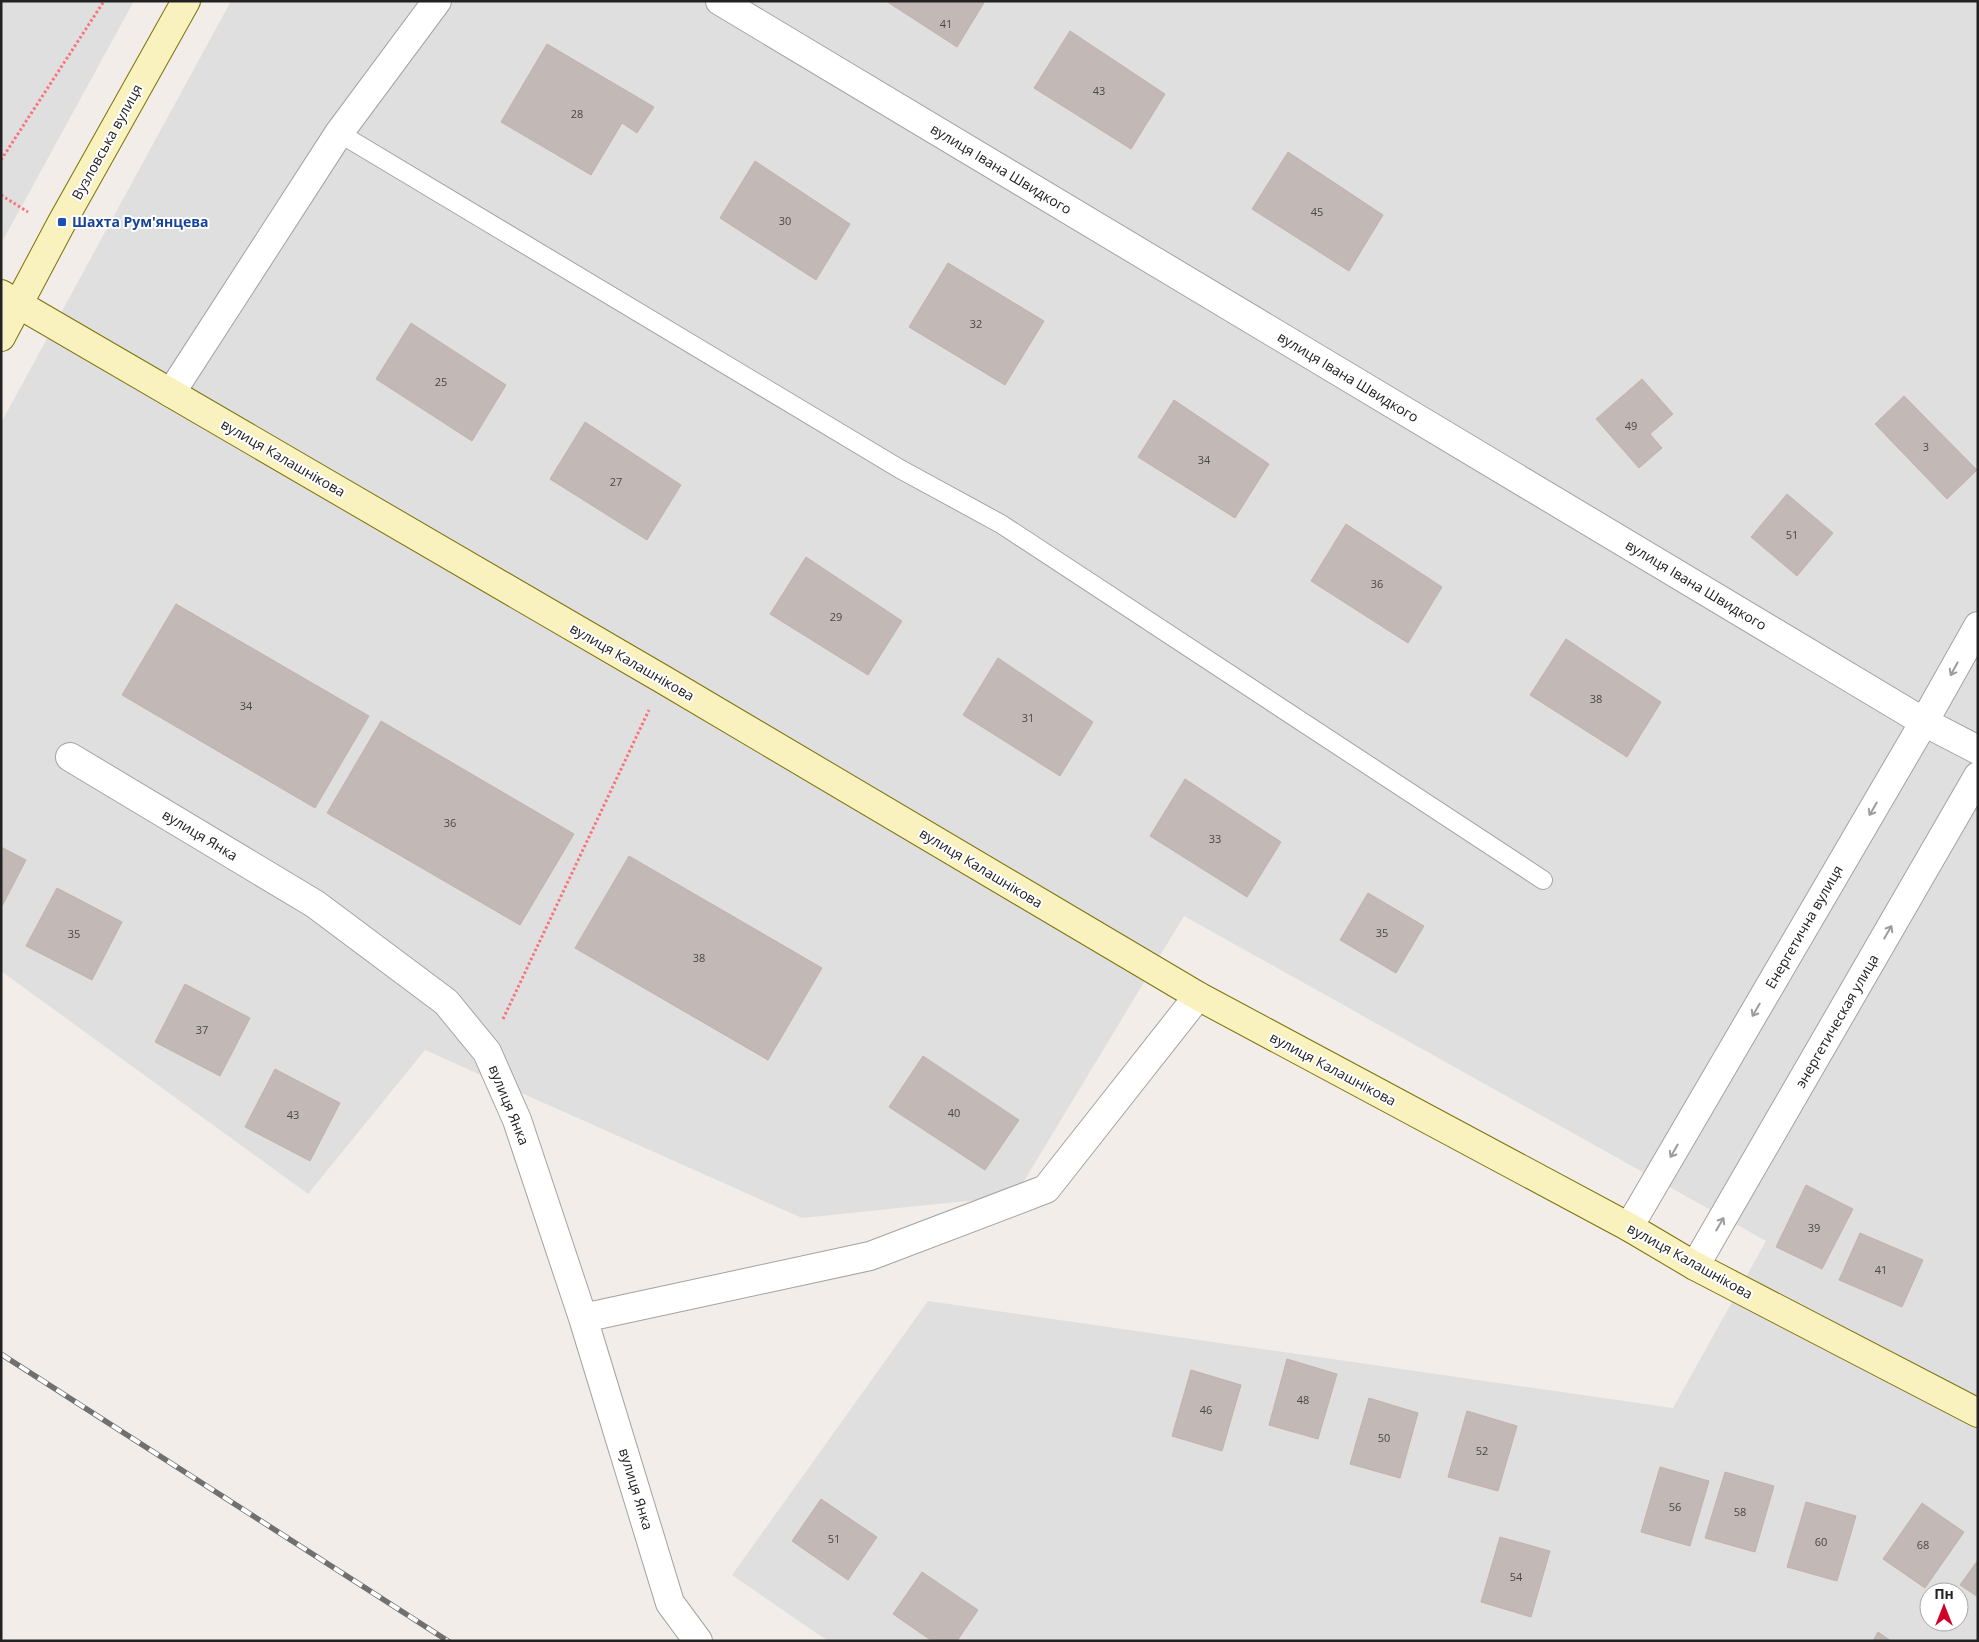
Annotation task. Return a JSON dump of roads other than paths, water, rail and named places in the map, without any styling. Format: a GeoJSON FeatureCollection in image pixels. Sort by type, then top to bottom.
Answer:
{"type":"FeatureCollection","features":[{"type":"Feature","properties":{"kind":"street","name":"Вузловська вулиця"},"geometry":{"type":"LineString","coordinates":[[1,337],[10,299],[62,222],[186,1]]}},
{"type":"Feature","properties":{"kind":"street"},"geometry":{"type":"LineString","coordinates":[[171,392],[339,133],[437,1]]}},
{"type":"Feature","properties":{"kind":"street","name":"вулиця Івана Швидкого"},"geometry":{"type":"LineString","coordinates":[[720,1],[1924,722],[1978,750]]}},
{"type":"Feature","properties":{"kind":"street","name":"вулиця Калашнікова"},"geometry":{"type":"LineString","coordinates":[[10,299],[664,680],[1198,996],[1629,1227],[1695,1266],[1978,1413]]}},
{"type":"Feature","properties":{"kind":"street","name":"Енергетична вулиця"},"geometry":{"type":"LineString","coordinates":[[1629,1227],[1924,722],[1978,626]]}},
{"type":"Feature","properties":{"kind":"street","name":"вулиця Янка"},"geometry":{"type":"LineString","coordinates":[[70,757],[315,904],[446,1002],[487,1052],[517,1120],[583,1318],[670,1603],[698,1641]]}},
{"type":"Feature","properties":{"kind":"street","name":"энергетическая улица"},"geometry":{"type":"LineString","coordinates":[[1695,1266],[1978,776]]}},
{"type":"Feature","properties":{"kind":"street"},"geometry":{"type":"LineString","coordinates":[[583,1318],[870,1256],[1046,1189],[1198,996]]}},
{"type":"Feature","properties":{"kind":"lane"},"geometry":{"type":"LineString","coordinates":[[339,133],[900,469],[1000,524],[1543,880]]}},
{"type":"Feature","properties":{"kind":"railway"},"geometry":{"type":"LineString","coordinates":[[1,1354],[448,1641]]}},
{"type":"Feature","properties":{"kind":"place","name":"Шахта Рум'янцева"},"geometry":{"type":"Point","coordinates":[62,222]}}]}
